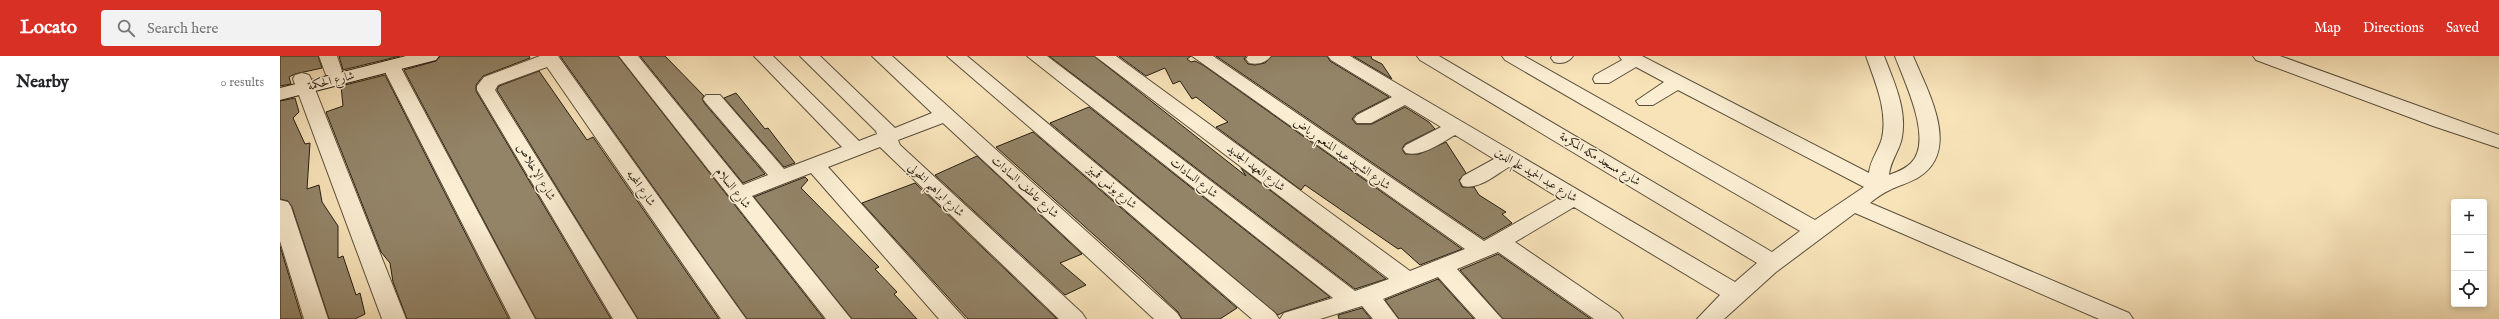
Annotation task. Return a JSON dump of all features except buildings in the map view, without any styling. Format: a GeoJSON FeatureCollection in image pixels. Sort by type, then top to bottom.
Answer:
{"type":"FeatureCollection","features":[{"type":"Feature","properties":{"kind":"street","name":"شارع الحكمة"},"geometry":{"type":"LineString","coordinates":[[280,84],[304,83],[330,64],[390,61],[429,56]]}},
{"type":"Feature","properties":{"kind":"street","name":"شارع السلام"},"geometry":{"type":"LineString","coordinates":[[628,56],[839,319]]}},
{"type":"Feature","properties":{"kind":"street"},"geometry":{"type":"LineString","coordinates":[[763,56],[856,150]]}},
{"type":"Feature","properties":{"kind":"street","name":"شارع ابراهيم الخولي"},"geometry":{"type":"LineString","coordinates":[[809,56],[886,128],[890,147],[1074,319]]}},
{"type":"Feature","properties":{"kind":"street","name":"شارع عاطف السادات"},"geometry":{"type":"LineString","coordinates":[[881,56],[1169,319]]}},
{"type":"Feature","properties":{"kind":"street","name":"شارع يونس قمبيز"},"geometry":{"type":"LineString","coordinates":[[956,56],[1267,319]]}},
{"type":"Feature","properties":{"kind":"street","name":"شارع السادات"},"geometry":{"type":"LineString","coordinates":[[1036,56],[1386,319]]}},
{"type":"Feature","properties":{"kind":"street","name":"شارع العهد الجديد"},"geometry":{"type":"LineString","coordinates":[[1104,56],[1408,281]]}},
{"type":"Feature","properties":{"kind":"street","name":"شارع الشهيد عبد المنعم رياض"},"geometry":{"type":"LineString","coordinates":[[1201,56],[1491,247],[1611,319]]}},
{"type":"Feature","properties":{"kind":"street","name":"شارع عبد الحميد علم الدين"},"geometry":{"type":"LineString","coordinates":[[1337,56],[1735,293]]}},
{"type":"Feature","properties":{"kind":"street","name":"شارع مسجد مكه المكرمة"},"geometry":{"type":"LineString","coordinates":[[1426,56],[1774,263]]}},
{"type":"Feature","properties":{"kind":"street"},"geometry":{"type":"LineString","coordinates":[[1511,56],[1817,231]]}},
{"type":"Feature","properties":{"kind":"street"},"geometry":{"type":"LineString","coordinates":[[1875,56],[1895,115],[1892,138],[1877,172],[1879,186]]}},
{"type":"Feature","properties":{"kind":"street"},"geometry":{"type":"LineString","coordinates":[[1709,319],[1735,293],[1853,204],[1879,186],[1901,179],[1915,170],[1928,152],[1931,132],[1904,56]]}},
{"type":"Feature","properties":{"kind":"street"},"geometry":{"type":"LineString","coordinates":[[2262,56],[2302,69],[2453,128],[2499,142]]}},
{"type":"Feature","properties":{"kind":"street"},"geometry":{"type":"LineString","coordinates":[[2295,56],[2434,108],[2499,128]]}},
{"type":"Feature","properties":{"kind":"street","name":"شارع الإخلاص"},"geometry":{"type":"LineString","coordinates":[[550,58],[491,81],[486,86],[486,90],[625,319]]}},
{"type":"Feature","properties":{"kind":"street","name":"شارع المحبه"},"geometry":{"type":"LineString","coordinates":[[550,58],[734,319]]}},
{"type":"Feature","properties":{"kind":"street"},"geometry":{"type":"LineString","coordinates":[[1602,79],[1632,58],[1879,186]]}},
{"type":"Feature","properties":{"kind":"street","name":"شارع الحكمة"},"geometry":{"type":"LineString","coordinates":[[280,94],[304,83],[390,61]]}},
{"type":"Feature","properties":{"kind":"street"},"geometry":{"type":"LineString","coordinates":[[390,61],[523,319]]}},
{"type":"Feature","properties":{"kind":"street"},"geometry":{"type":"LineString","coordinates":[[1646,101],[1677,82]]}},
{"type":"Feature","properties":{"kind":"street"},"geometry":{"type":"LineString","coordinates":[[304,83],[394,319]]}},
{"type":"Feature","properties":{"kind":"street"},"geometry":{"type":"LineString","coordinates":[[1364,120],[1406,97]]}},
{"type":"Feature","properties":{"kind":"street"},"geometry":{"type":"LineString","coordinates":[[713,99],[781,178]]}},
{"type":"Feature","properties":{"kind":"street"},"geometry":{"type":"LineString","coordinates":[[738,194],[946,115]]}},
{"type":"Feature","properties":{"kind":"street"},"geometry":{"type":"LineString","coordinates":[[1413,149],[1456,127]]}},
{"type":"Feature","properties":{"kind":"street"},"geometry":{"type":"LineString","coordinates":[[1470,181],[1509,159]]}},
{"type":"Feature","properties":{"kind":"street"},"geometry":{"type":"LineString","coordinates":[[815,165],[953,319]]}},
{"type":"Feature","properties":{"kind":"street"},"geometry":{"type":"LineString","coordinates":[[1292,319],[1360,298],[1443,268],[1491,247],[1574,198]]}},
{"type":"Feature","properties":{"kind":"street"},"geometry":{"type":"LineString","coordinates":[[1853,204],[2121,319]]}},
{"type":"Feature","properties":{"kind":"street"},"geometry":{"type":"LineString","coordinates":[[280,207],[316,319]]}},
{"type":"Feature","properties":{"kind":"street"},"geometry":{"type":"LineString","coordinates":[[1443,268],[1490,319]]}}]}
